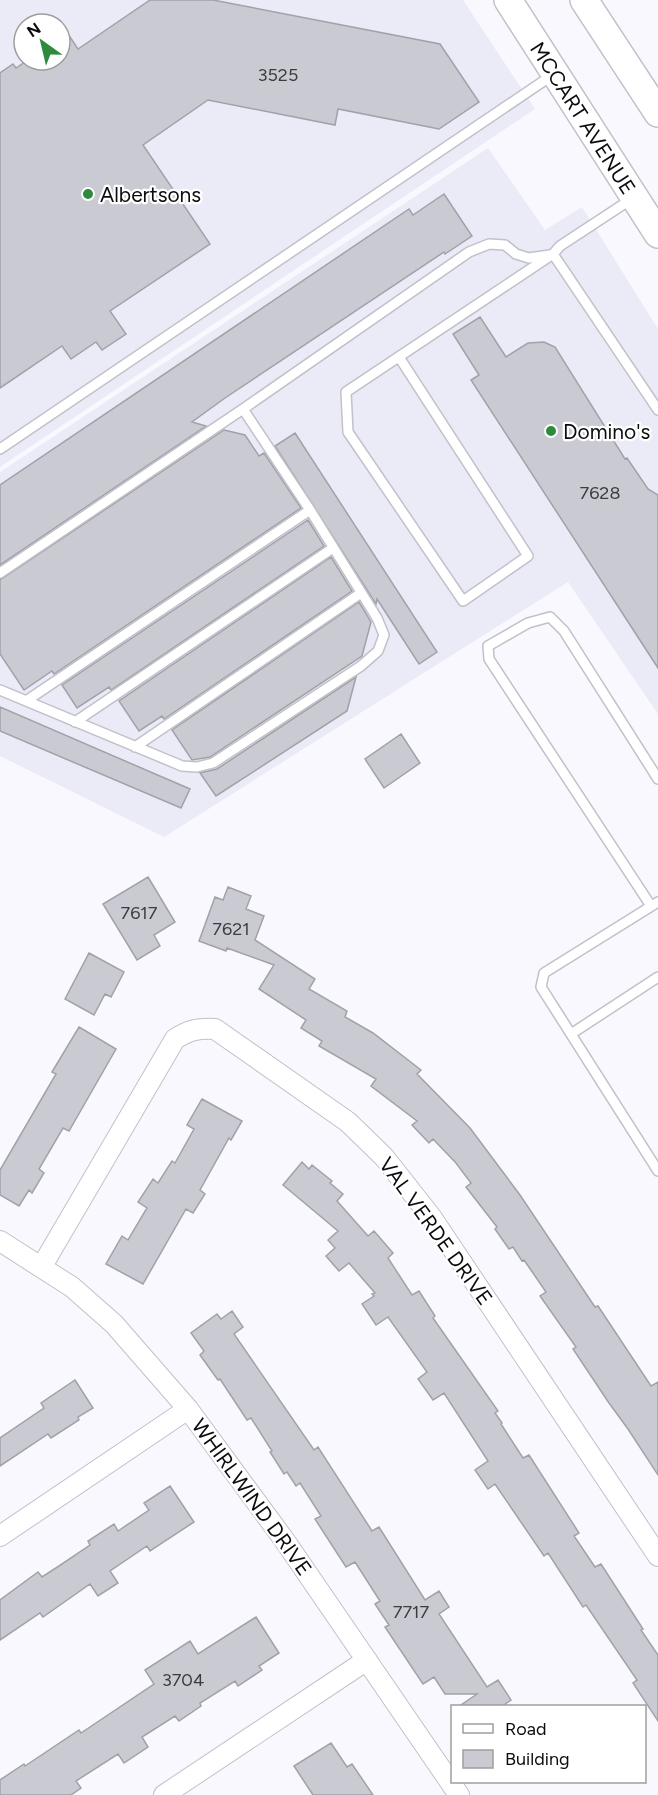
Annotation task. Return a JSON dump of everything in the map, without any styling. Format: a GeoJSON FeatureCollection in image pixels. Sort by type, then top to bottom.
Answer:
{"type":"FeatureCollection","features":[{"type":"Feature","properties":{"kind":"main road","name":"MCCART AVENUE"},"geometry":{"type":"LineString","coordinates":[[508,0],[658,234]]}},
{"type":"Feature","properties":{"kind":"main road"},"geometry":{"type":"LineString","coordinates":[[584,0],[658,113]]}},
{"type":"Feature","properties":{"kind":"street","name":"VAL VERDE DRIVE"},"geometry":{"type":"LineString","coordinates":[[42,1266],[175,1039],[187,1031],[200,1028],[215,1029],[348,1122],[384,1157],[432,1218],[658,1556]]}},
{"type":"Feature","properties":{"kind":"street","name":"WHIRLWIND DRIVE"},"geometry":{"type":"LineString","coordinates":[[0,1240],[72,1287],[114,1324],[188,1409],[285,1541],[459,1795]]}},
{"type":"Feature","properties":{"kind":"street"},"geometry":{"type":"LineString","coordinates":[[0,1536],[188,1409]]}},
{"type":"Feature","properties":{"kind":"street"},"geometry":{"type":"LineString","coordinates":[[164,1795],[367,1660]]}},
{"type":"Feature","properties":{"kind":"lane"},"geometry":{"type":"LineString","coordinates":[[0,449],[556,73]]}},
{"type":"Feature","properties":{"kind":"lane"},"geometry":{"type":"LineString","coordinates":[[399,357],[528,556],[463,601],[348,432],[346,392],[635,197]]}},
{"type":"Feature","properties":{"kind":"lane"},"geometry":{"type":"LineString","coordinates":[[0,573],[243,409],[469,252],[489,244],[505,245],[516,254],[529,258],[552,254]]}},
{"type":"Feature","properties":{"kind":"lane"},"geometry":{"type":"LineString","coordinates":[[552,254],[658,410]]}},
{"type":"Feature","properties":{"kind":"lane"},"geometry":{"type":"LineString","coordinates":[[0,690],[135,747],[182,765],[197,767],[213,763],[360,666],[378,651],[384,635],[377,618],[310,510],[243,409]]}},
{"type":"Feature","properties":{"kind":"lane"},"geometry":{"type":"LineString","coordinates":[[26,701],[310,510]]}},
{"type":"Feature","properties":{"kind":"lane"},"geometry":{"type":"LineString","coordinates":[[75,722],[333,548]]}},
{"type":"Feature","properties":{"kind":"lane"},"geometry":{"type":"LineString","coordinates":[[135,747],[361,593]]}},
{"type":"Feature","properties":{"kind":"lane"},"geometry":{"type":"LineString","coordinates":[[658,779],[564,631],[550,617],[528,623],[488,646],[489,659],[655,904],[544,973],[541,987],[658,1171]]}},
{"type":"Feature","properties":{"kind":"lane"},"geometry":{"type":"LineString","coordinates":[[571,1034],[658,977]]}},
{"type":"Feature","properties":{"kind":"shaded area"},"geometry":{"type":"Polygon","coordinates":[[[0,0],[463,0],[535,109],[0,467],[0,0]]]}},
{"type":"Feature","properties":{"kind":"shaded area"},"geometry":{"type":"Polygon","coordinates":[[[488,148],[545,230],[582,207],[658,329],[658,714],[568,582],[164,837],[0,756],[0,472],[488,148]]]}},
{"type":"Feature","properties":{"kind":"building"},"geometry":{"type":"Polygon","coordinates":[[[150,0],[213,0],[440,44],[479,102],[439,129],[338,109],[335,125],[208,100],[143,145],[210,244],[110,311],[126,334],[102,350],[96,342],[71,359],[62,346],[0,388],[0,73],[12,65],[12,72],[72,72],[72,40],[78,49],[150,0]]]}},
{"type":"Feature","properties":{"kind":"building"},"geometry":{"type":"Polygon","coordinates":[[[444,194],[472,236],[445,254],[444,252],[225,398],[192,422],[206,426],[0,565],[0,485],[409,209],[413,215],[444,194]]]}},
{"type":"Feature","properties":{"kind":"building"},"geometry":{"type":"Polygon","coordinates":[[[480,317],[506,357],[528,343],[544,342],[555,347],[625,459],[627,458],[648,489],[658,495],[658,668],[471,380],[479,375],[453,334],[480,317]]]}},
{"type":"Feature","properties":{"kind":"building"},"geometry":{"type":"Polygon","coordinates":[[[224,430],[245,435],[259,456],[264,453],[301,508],[54,674],[52,671],[24,690],[0,654],[0,580],[224,430]]]}},
{"type":"Feature","properties":{"kind":"building"},"geometry":{"type":"Polygon","coordinates":[[[295,433],[437,652],[419,664],[377,599],[376,604],[275,446],[295,433]]]}},
{"type":"Feature","properties":{"kind":"building"},"geometry":{"type":"Polygon","coordinates":[[[308,520],[324,546],[111,690],[109,687],[77,708],[62,685],[308,520]]]}},
{"type":"Feature","properties":{"kind":"building"},"geometry":{"type":"Polygon","coordinates":[[[331,557],[352,591],[164,719],[162,716],[139,731],[119,701],[331,557]]]}},
{"type":"Feature","properties":{"kind":"building"},"geometry":{"type":"Polygon","coordinates":[[[359,602],[371,622],[362,656],[210,757],[192,760],[172,730],[359,602]]]}},
{"type":"Feature","properties":{"kind":"building"},"geometry":{"type":"Polygon","coordinates":[[[356,677],[347,711],[216,796],[200,773],[217,769],[356,677]]]}},
{"type":"Feature","properties":{"kind":"building"},"geometry":{"type":"Polygon","coordinates":[[[0,707],[190,789],[181,808],[0,731],[0,707]]]}},
{"type":"Feature","properties":{"kind":"building"},"geometry":{"type":"Polygon","coordinates":[[[401,734],[420,763],[384,788],[365,759],[401,734]]]}},
{"type":"Feature","properties":{"kind":"building"},"geometry":{"type":"Polygon","coordinates":[[[148,877],[175,922],[154,935],[160,946],[137,960],[103,904],[148,877]]]}},
{"type":"Feature","properties":{"kind":"building"},"geometry":{"type":"Polygon","coordinates":[[[228,887],[251,896],[246,909],[264,916],[255,940],[315,979],[309,989],[347,1011],[345,1017],[373,1033],[421,1070],[417,1074],[470,1128],[520,1195],[651,1386],[658,1382],[658,1475],[573,1349],[576,1347],[540,1296],[546,1292],[524,1260],[522,1261],[513,1247],[509,1249],[495,1229],[497,1227],[466,1187],[471,1183],[456,1163],[433,1139],[429,1143],[412,1125],[417,1121],[371,1086],[376,1079],[319,1046],[322,1041],[301,1028],[306,1020],[259,989],[274,965],[227,948],[226,951],[199,941],[215,897],[223,900],[228,887]]]}},
{"type":"Feature","properties":{"kind":"building"},"geometry":{"type":"Polygon","coordinates":[[[89,953],[124,972],[111,997],[105,994],[94,1015],[65,999],[89,953]]]}},
{"type":"Feature","properties":{"kind":"building"},"geometry":{"type":"Polygon","coordinates":[[[79,1027],[116,1049],[69,1131],[63,1128],[39,1169],[44,1173],[32,1193],[29,1190],[19,1206],[0,1195],[0,1170],[56,1074],[52,1072],[79,1027]]]}},
{"type":"Feature","properties":{"kind":"building"},"geometry":{"type":"Polygon","coordinates":[[[202,1099],[242,1121],[231,1140],[229,1138],[200,1190],[205,1194],[193,1213],[186,1209],[143,1284],[106,1264],[122,1236],[128,1240],[147,1208],[138,1202],[153,1179],[158,1183],[172,1161],[175,1163],[194,1129],[187,1125],[202,1099]]]}},
{"type":"Feature","properties":{"kind":"building"},"geometry":{"type":"Polygon","coordinates":[[[302,1162],[309,1169],[312,1165],[332,1181],[330,1183],[343,1194],[337,1201],[368,1236],[374,1231],[393,1253],[388,1258],[412,1295],[419,1291],[435,1316],[433,1318],[498,1411],[495,1413],[523,1458],[529,1455],[579,1533],[574,1536],[595,1567],[601,1564],[643,1629],[641,1630],[658,1655],[658,1721],[633,1683],[637,1680],[586,1605],[583,1607],[548,1553],[544,1556],[495,1484],[488,1489],[475,1470],[488,1461],[444,1393],[433,1400],[418,1379],[427,1372],[388,1317],[376,1325],[362,1304],[375,1293],[349,1263],[339,1271],[326,1256],[335,1248],[328,1240],[338,1231],[283,1185],[302,1162]]]}},
{"type":"Feature","properties":{"kind":"building"},"geometry":{"type":"Polygon","coordinates":[[[232,1311],[243,1327],[234,1334],[314,1450],[318,1447],[372,1531],[379,1527],[425,1600],[439,1591],[449,1607],[439,1614],[487,1687],[498,1680],[511,1700],[504,1705],[461,1705],[477,1694],[445,1694],[434,1677],[423,1684],[385,1627],[389,1625],[375,1604],[380,1601],[355,1562],[346,1567],[315,1519],[321,1516],[300,1483],[296,1486],[287,1472],[284,1474],[251,1418],[247,1420],[220,1379],[218,1380],[200,1355],[204,1351],[191,1333],[217,1314],[221,1319],[232,1311]]]}},
{"type":"Feature","properties":{"kind":"building"},"geometry":{"type":"Polygon","coordinates":[[[75,1380],[93,1408],[51,1438],[48,1434],[0,1466],[0,1438],[44,1408],[41,1403],[75,1380]]]}},
{"type":"Feature","properties":{"kind":"building"},"geometry":{"type":"Polygon","coordinates":[[[170,1486],[194,1522],[150,1551],[147,1546],[110,1571],[118,1583],[98,1596],[90,1584],[43,1617],[40,1613],[0,1640],[0,1600],[38,1572],[42,1577],[59,1566],[90,1545],[88,1541],[114,1524],[118,1531],[149,1510],[144,1503],[170,1486]]]}},
{"type":"Feature","properties":{"kind":"building"},"geometry":{"type":"Polygon","coordinates":[[[256,1617],[279,1653],[259,1666],[262,1670],[238,1686],[235,1681],[200,1703],[201,1706],[179,1721],[175,1716],[142,1737],[148,1747],[124,1763],[118,1754],[76,1781],[81,1788],[71,1795],[0,1795],[0,1780],[79,1730],[81,1733],[154,1684],[145,1670],[190,1641],[198,1654],[256,1617]]]}},
{"type":"Feature","properties":{"kind":"building"},"geometry":{"type":"Polygon","coordinates":[[[331,1743],[347,1767],[352,1764],[373,1795],[313,1795],[294,1766],[331,1743]]]}},
{"type":"Feature","properties":{"kind":"place","name":"Albertsons"},"geometry":{"type":"Point","coordinates":[88,194]}},
{"type":"Feature","properties":{"kind":"place","name":"Domino's"},"geometry":{"type":"Point","coordinates":[551,431]}}]}
